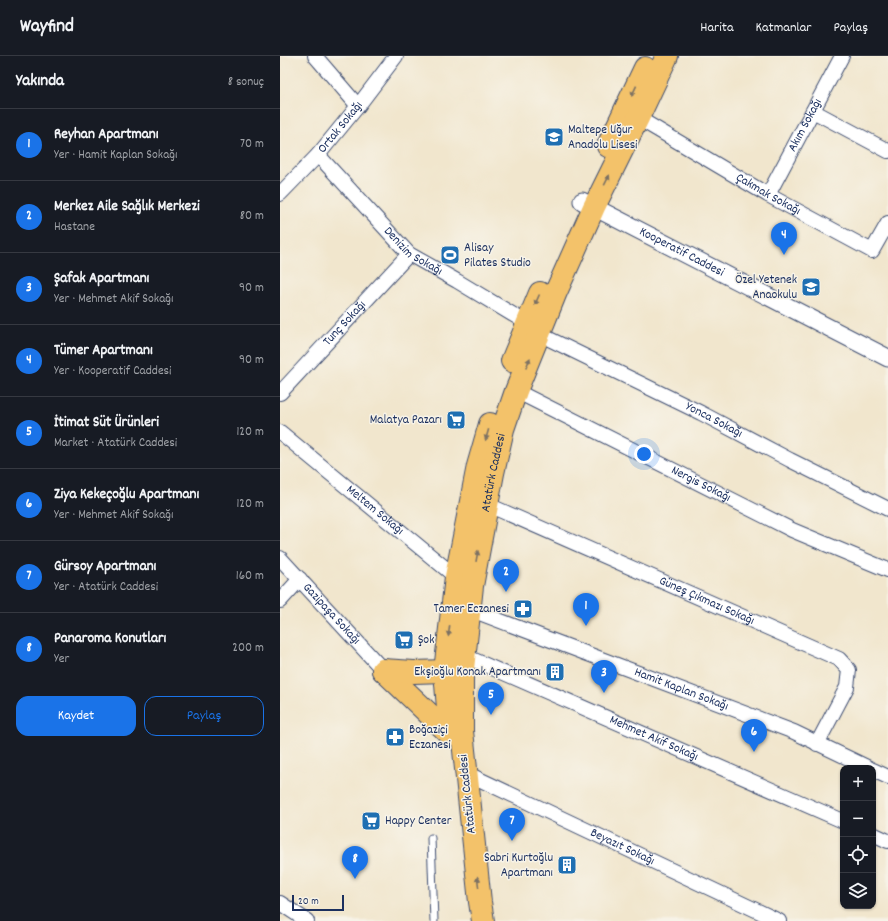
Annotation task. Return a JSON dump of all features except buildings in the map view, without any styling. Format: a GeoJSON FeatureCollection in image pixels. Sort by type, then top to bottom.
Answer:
{"type":"FeatureCollection","features":[{"type":"Feature","properties":{"kind":"main road","name":"Atatürk Caddesi"},"geometry":{"type":"LineString","coordinates":[[588,204],[638,118],[654,57]]}},
{"type":"Feature","properties":{"kind":"main road","name":"Atatürk Caddesi"},"geometry":{"type":"LineString","coordinates":[[468,921],[462,881],[450,734],[452,681],[478,466],[489,426],[504,383],[533,328],[654,57]]}},
{"type":"Feature","properties":{"kind":"main road","name":"Atatürk Caddesi"},"geometry":{"type":"LineString","coordinates":[[483,921],[462,731],[452,681],[465,656],[469,609],[464,581],[486,504],[503,429],[516,391],[533,328]]}},
{"type":"Feature","properties":{"kind":"main road"},"geometry":{"type":"LineString","coordinates":[[383,670],[414,672],[452,681]]}},
{"type":"Feature","properties":{"kind":"main road"},"geometry":{"type":"LineString","coordinates":[[383,670],[450,734]]}},
{"type":"Feature","properties":{"kind":"street"},"geometry":{"type":"LineString","coordinates":[[315,56],[358,106]]}},
{"type":"Feature","properties":{"kind":"street","name":"Ortak Sokağı"},"geometry":{"type":"LineString","coordinates":[[280,194],[318,156],[396,56]]}},
{"type":"Feature","properties":{"kind":"street","name":"Akım Sokağı"},"geometry":{"type":"LineString","coordinates":[[768,195],[842,56]]}},
{"type":"Feature","properties":{"kind":"street"},"geometry":{"type":"LineString","coordinates":[[813,111],[888,150]]}},
{"type":"Feature","properties":{"kind":"street","name":"Çakmak Sokağı"},"geometry":{"type":"LineString","coordinates":[[638,118],[768,195],[872,252],[888,223]]}},
{"type":"Feature","properties":{"kind":"street","name":"Denizim Sokağı"},"geometry":{"type":"LineString","coordinates":[[318,156],[409,254],[457,281],[533,328]]}},
{"type":"Feature","properties":{"kind":"street","name":"Kooperatif Caddesi"},"geometry":{"type":"LineString","coordinates":[[588,204],[888,358]]}},
{"type":"Feature","properties":{"kind":"street","name":"Tunç Sokağı"},"geometry":{"type":"LineString","coordinates":[[280,393],[409,254]]}},
{"type":"Feature","properties":{"kind":"street","name":"Yonca Sokağı"},"geometry":{"type":"LineString","coordinates":[[533,328],[888,509]]}},
{"type":"Feature","properties":{"kind":"street","name":"Nergis Sokağı"},"geometry":{"type":"LineString","coordinates":[[516,391],[792,530],[888,570]]}},
{"type":"Feature","properties":{"kind":"street","name":"Meltem Sokağı"},"geometry":{"type":"LineString","coordinates":[[280,432],[464,581]]}},
{"type":"Feature","properties":{"kind":"street","name":"Güneş Çıkmazı Sokağı"},"geometry":{"type":"LineString","coordinates":[[486,504],[839,659],[849,670],[847,687],[817,744]]}},
{"type":"Feature","properties":{"kind":"street","name":"Gazipaşa Sokağı"},"geometry":{"type":"LineString","coordinates":[[280,558],[383,670]]}},
{"type":"Feature","properties":{"kind":"street"},"geometry":{"type":"LineString","coordinates":[[280,600],[300,580]]}},
{"type":"Feature","properties":{"kind":"street","name":"Hamit Kaplan Sokağı"},"geometry":{"type":"LineString","coordinates":[[469,609],[794,732],[862,765]]}},
{"type":"Feature","properties":{"kind":"street","name":"Mehmet Akif Sokağı"},"geometry":{"type":"LineString","coordinates":[[465,656],[840,820]]}},
{"type":"Feature","properties":{"kind":"street"},"geometry":{"type":"LineString","coordinates":[[876,771],[888,777]]}},
{"type":"Feature","properties":{"kind":"street","name":"Beyazıt Sokağı"},"geometry":{"type":"LineString","coordinates":[[466,773],[779,921]]}},
{"type":"Feature","properties":{"kind":"street"},"geometry":{"type":"LineString","coordinates":[[876,835],[888,841]]}},
{"type":"Feature","properties":{"kind":"street"},"geometry":{"type":"LineString","coordinates":[[280,903],[307,921]]}},
{"type":"Feature","properties":{"kind":"lane"},"geometry":{"type":"LineString","coordinates":[[431,838],[434,921]]}},
{"type":"Feature","properties":{"kind":"place","name":"Maltepe Uğur Anadolu Lisesi"},"geometry":{"type":"Point","coordinates":[554,137]}},
{"type":"Feature","properties":{"kind":"place","name":"Alisay Pilates Studio"},"geometry":{"type":"Point","coordinates":[450,255]}},
{"type":"Feature","properties":{"kind":"place","name":"Tümer Apartmanı"},"geometry":{"type":"Point","coordinates":[784,255]}},
{"type":"Feature","properties":{"kind":"place","name":"Özel Yetenek Anaokulu"},"geometry":{"type":"Point","coordinates":[811,287]}},
{"type":"Feature","properties":{"kind":"place","name":"Malatya Pazarı"},"geometry":{"type":"Point","coordinates":[456,420]}},
{"type":"Feature","properties":{"kind":"place","name":"Merkez Aile Sağlık Merkezi"},"geometry":{"type":"Point","coordinates":[506,592]}},
{"type":"Feature","properties":{"kind":"place","name":"Tamer Eczanesi"},"geometry":{"type":"Point","coordinates":[523,609]}},
{"type":"Feature","properties":{"kind":"place","name":"Reyhan Apartmanı"},"geometry":{"type":"Point","coordinates":[586,626]}},
{"type":"Feature","properties":{"kind":"place","name":"Şok"},"geometry":{"type":"Point","coordinates":[404,640]}},
{"type":"Feature","properties":{"kind":"place","name":"Ekşioğlu Konak Apartmanı"},"geometry":{"type":"Point","coordinates":[555,672]}},
{"type":"Feature","properties":{"kind":"place","name":"Şafak Apartmanı"},"geometry":{"type":"Point","coordinates":[604,693]}},
{"type":"Feature","properties":{"kind":"place","name":"İtimat Süt Ürünleri"},"geometry":{"type":"Point","coordinates":[491,715]}},
{"type":"Feature","properties":{"kind":"place","name":"Boğaziçi Eczanesi"},"geometry":{"type":"Point","coordinates":[395,737]}},
{"type":"Feature","properties":{"kind":"place","name":"Ziya Kekeçoğlu Apartmanı"},"geometry":{"type":"Point","coordinates":[754,752]}},
{"type":"Feature","properties":{"kind":"place","name":"Happy Center"},"geometry":{"type":"Point","coordinates":[371,821]}},
{"type":"Feature","properties":{"kind":"place","name":"Gürsoy Apartmanı"},"geometry":{"type":"Point","coordinates":[512,841]}},
{"type":"Feature","properties":{"kind":"place","name":"Sabri Kurtoğlu Apartmanı"},"geometry":{"type":"Point","coordinates":[567,865]}},
{"type":"Feature","properties":{"kind":"place","name":"Panaroma Konutları"},"geometry":{"type":"Point","coordinates":[355,879]}}]}
